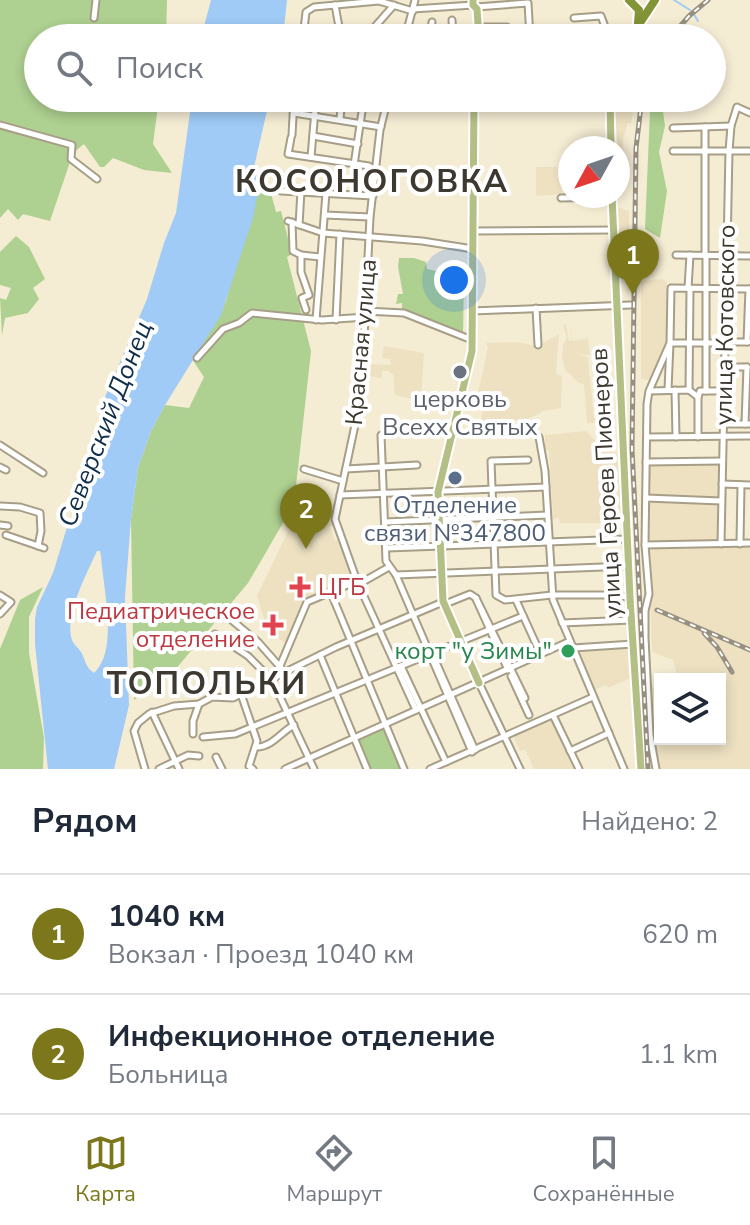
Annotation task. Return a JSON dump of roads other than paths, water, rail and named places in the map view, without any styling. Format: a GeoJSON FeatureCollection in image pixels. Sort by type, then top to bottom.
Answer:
{"type":"FeatureCollection","features":[{"type":"Feature","properties":{"kind":"highway"},"geometry":{"type":"LineString","coordinates":[[629,0],[637,7],[639,15],[635,24]]}},
{"type":"Feature","properties":{"kind":"highway"},"geometry":{"type":"LineString","coordinates":[[639,24],[657,0]]}},
{"type":"Feature","properties":{"kind":"highway"},"geometry":{"type":"LineString","coordinates":[[643,21],[657,0]]}},
{"type":"Feature","properties":{"kind":"main road"},"geometry":{"type":"LineString","coordinates":[[474,112],[470,362],[438,492],[443,603],[479,683]]}},
{"type":"Feature","properties":{"kind":"main road"},"geometry":{"type":"LineString","coordinates":[[610,112],[611,136]]}},
{"type":"Feature","properties":{"kind":"main road","name":"улица Героев Пионеров"},"geometry":{"type":"LineString","coordinates":[[612,208],[641,769]]}},
{"type":"Feature","properties":{"kind":"street"},"geometry":{"type":"LineString","coordinates":[[94,18],[96,0]]}},
{"type":"Feature","properties":{"kind":"street"},"geometry":{"type":"LineString","coordinates":[[409,24],[416,0],[424,8]]}},
{"type":"Feature","properties":{"kind":"street"},"geometry":{"type":"LineString","coordinates":[[306,24],[308,10],[377,1],[413,10],[528,3],[529,24]]}},
{"type":"Feature","properties":{"kind":"street"},"geometry":{"type":"LineString","coordinates":[[335,5],[337,24]]}},
{"type":"Feature","properties":{"kind":"street"},"geometry":{"type":"LineString","coordinates":[[377,24],[394,5]]}},
{"type":"Feature","properties":{"kind":"street"},"geometry":{"type":"LineString","coordinates":[[574,18],[601,16],[604,24]]}},
{"type":"Feature","properties":{"kind":"street"},"geometry":{"type":"LineString","coordinates":[[452,20],[452,24]]}},
{"type":"Feature","properties":{"kind":"street","name":"улица Котовского"},"geometry":{"type":"LineString","coordinates":[[721,544],[729,151],[731,126],[737,107],[750,113]]}},
{"type":"Feature","properties":{"kind":"street"},"geometry":{"type":"LineString","coordinates":[[340,119],[341,112]]}},
{"type":"Feature","properties":{"kind":"street"},"geometry":{"type":"LineString","coordinates":[[354,165],[362,112]]}},
{"type":"Feature","properties":{"kind":"street","name":"Красная улица"},"geometry":{"type":"LineString","coordinates":[[385,112],[370,217],[361,397],[335,524],[418,709],[446,762]]}},
{"type":"Feature","properties":{"kind":"street"},"geometry":{"type":"LineString","coordinates":[[376,173],[370,167],[288,154],[294,113],[381,127]]}},
{"type":"Feature","properties":{"kind":"street"},"geometry":{"type":"LineString","coordinates":[[311,157],[315,114]]}},
{"type":"Feature","properties":{"kind":"street"},"geometry":{"type":"LineString","coordinates":[[0,125],[72,145],[71,159],[97,179]]}},
{"type":"Feature","properties":{"kind":"street"},"geometry":{"type":"LineString","coordinates":[[673,128],[731,126]]}},
{"type":"Feature","properties":{"kind":"street"},"geometry":{"type":"LineString","coordinates":[[705,127],[706,391]]}},
{"type":"Feature","properties":{"kind":"street"},"geometry":{"type":"LineString","coordinates":[[313,136],[358,144]]}},
{"type":"Feature","properties":{"kind":"street"},"geometry":{"type":"LineString","coordinates":[[673,151],[750,151]]}},
{"type":"Feature","properties":{"kind":"street"},"geometry":{"type":"LineString","coordinates":[[281,191],[373,196]]}},
{"type":"Feature","properties":{"kind":"street"},"geometry":{"type":"LineString","coordinates":[[299,225],[301,191]]}},
{"type":"Feature","properties":{"kind":"street"},"geometry":{"type":"LineString","coordinates":[[316,320],[326,193]]}},
{"type":"Feature","properties":{"kind":"street"},"geometry":{"type":"LineString","coordinates":[[325,215],[370,217]]}},
{"type":"Feature","properties":{"kind":"street"},"geometry":{"type":"LineString","coordinates":[[321,257],[293,251],[290,222],[323,233],[422,241],[474,249]]}},
{"type":"Feature","properties":{"kind":"street"},"geometry":{"type":"LineString","coordinates":[[473,231],[613,230]]}},
{"type":"Feature","properties":{"kind":"street"},"geometry":{"type":"LineString","coordinates":[[336,320],[340,234]]}},
{"type":"Feature","properties":{"kind":"street"},"geometry":{"type":"LineString","coordinates":[[301,255],[301,272],[309,295],[302,298],[306,310]]}},
{"type":"Feature","properties":{"kind":"street"},"geometry":{"type":"LineString","coordinates":[[676,255],[750,256]]}},
{"type":"Feature","properties":{"kind":"street"},"geometry":{"type":"LineString","coordinates":[[689,390],[690,255]]}},
{"type":"Feature","properties":{"kind":"street"},"geometry":{"type":"LineString","coordinates":[[668,390],[671,288],[749,289],[749,342],[670,343]]}},
{"type":"Feature","properties":{"kind":"street"},"geometry":{"type":"LineString","coordinates":[[472,310],[617,304]]}},
{"type":"Feature","properties":{"kind":"street"},"geometry":{"type":"LineString","coordinates":[[472,310],[631,305]]}},
{"type":"Feature","properties":{"kind":"street"},"geometry":{"type":"LineString","coordinates":[[536,308],[538,345]]}},
{"type":"Feature","properties":{"kind":"street"},"geometry":{"type":"LineString","coordinates":[[197,358],[226,327],[239,323],[252,313],[336,320],[366,314],[404,313],[472,340]]}},
{"type":"Feature","properties":{"kind":"street"},"geometry":{"type":"LineString","coordinates":[[670,343],[649,391],[689,390],[698,397]]}},
{"type":"Feature","properties":{"kind":"street"},"geometry":{"type":"LineString","coordinates":[[723,424],[748,424],[748,367],[724,367]]}},
{"type":"Feature","properties":{"kind":"street"},"geometry":{"type":"LineString","coordinates":[[675,390],[676,437]]}},
{"type":"Feature","properties":{"kind":"street","name":"улица Героев Пионеров"},"geometry":{"type":"LineString","coordinates":[[649,391],[645,545],[649,590],[644,614],[650,735],[656,769]]}},
{"type":"Feature","properties":{"kind":"street"},"geometry":{"type":"LineString","coordinates":[[698,437],[700,391],[724,391]]}},
{"type":"Feature","properties":{"kind":"street"},"geometry":{"type":"LineString","coordinates":[[381,435],[386,561],[396,575],[474,751]]}},
{"type":"Feature","properties":{"kind":"street"},"geometry":{"type":"LineString","coordinates":[[647,437],[750,436]]}},
{"type":"Feature","properties":{"kind":"street"},"geometry":{"type":"LineString","coordinates":[[539,437],[546,487],[552,595],[624,769]]}},
{"type":"Feature","properties":{"kind":"street"},"geometry":{"type":"LineString","coordinates":[[0,445],[43,473]]}},
{"type":"Feature","properties":{"kind":"street"},"geometry":{"type":"LineString","coordinates":[[528,460],[491,461],[496,595],[502,599],[516,600],[552,595],[619,595],[630,598]]}},
{"type":"Feature","properties":{"kind":"street"},"geometry":{"type":"LineString","coordinates":[[646,462],[722,461]]}},
{"type":"Feature","properties":{"kind":"street"},"geometry":{"type":"LineString","coordinates":[[346,469],[417,465]]}},
{"type":"Feature","properties":{"kind":"street"},"geometry":{"type":"LineString","coordinates":[[304,469],[343,481]]}},
{"type":"Feature","properties":{"kind":"street"},"geometry":{"type":"LineString","coordinates":[[722,484],[750,485]]}},
{"type":"Feature","properties":{"kind":"street"},"geometry":{"type":"LineString","coordinates":[[740,544],[741,485]]}},
{"type":"Feature","properties":{"kind":"street"},"geometry":{"type":"LineString","coordinates":[[340,495],[546,487]]}},
{"type":"Feature","properties":{"kind":"street"},"geometry":{"type":"LineString","coordinates":[[646,498],[721,501]]}},
{"type":"Feature","properties":{"kind":"street"},"geometry":{"type":"LineString","coordinates":[[741,505],[750,504]]}},
{"type":"Feature","properties":{"kind":"street"},"geometry":{"type":"LineString","coordinates":[[0,506],[20,507],[40,513],[41,547],[6,535]]}},
{"type":"Feature","properties":{"kind":"street"},"geometry":{"type":"LineString","coordinates":[[385,522],[547,515]]}},
{"type":"Feature","properties":{"kind":"street"},"geometry":{"type":"LineString","coordinates":[[740,524],[750,524]]}},
{"type":"Feature","properties":{"kind":"street"},"geometry":{"type":"LineString","coordinates":[[0,525],[8,526]]}},
{"type":"Feature","properties":{"kind":"street"},"geometry":{"type":"LineString","coordinates":[[387,548],[628,539]]}},
{"type":"Feature","properties":{"kind":"street"},"geometry":{"type":"LineString","coordinates":[[645,545],[750,543]]}},
{"type":"Feature","properties":{"kind":"street"},"geometry":{"type":"LineString","coordinates":[[396,575],[629,566]]}},
{"type":"Feature","properties":{"kind":"street"},"geometry":{"type":"LineString","coordinates":[[145,769],[135,742],[134,731],[140,720],[152,712],[199,704],[212,697],[230,699],[272,680],[282,669],[307,602],[389,567]]}},
{"type":"Feature","properties":{"kind":"street"},"geometry":{"type":"LineString","coordinates":[[331,593],[404,769]]}},
{"type":"Feature","properties":{"kind":"street"},"geometry":{"type":"LineString","coordinates":[[282,669],[469,594],[476,598],[525,698],[522,699],[529,715]]}},
{"type":"Feature","properties":{"kind":"street"},"geometry":{"type":"LineString","coordinates":[[0,595],[11,602],[0,614]]}},
{"type":"Feature","properties":{"kind":"street"},"geometry":{"type":"LineString","coordinates":[[516,600],[541,655]]}},
{"type":"Feature","properties":{"kind":"street"},"geometry":{"type":"LineString","coordinates":[[203,737],[228,736],[523,616]]}},
{"type":"Feature","properties":{"kind":"street"},"geometry":{"type":"LineString","coordinates":[[228,617],[258,642],[282,669]]}},
{"type":"Feature","properties":{"kind":"street"},"geometry":{"type":"LineString","coordinates":[[562,623],[632,620]]}},
{"type":"Feature","properties":{"kind":"street"},"geometry":{"type":"LineString","coordinates":[[215,634],[248,656],[272,680],[314,769]]}},
{"type":"Feature","properties":{"kind":"street"},"geometry":{"type":"LineString","coordinates":[[285,769],[541,655],[572,645],[633,644]]}},
{"type":"Feature","properties":{"kind":"street"},"geometry":{"type":"LineString","coordinates":[[320,655],[367,769]]}},
{"type":"Feature","properties":{"kind":"street"},"geometry":{"type":"LineString","coordinates":[[479,683],[520,769]]}},
{"type":"Feature","properties":{"kind":"street"},"geometry":{"type":"LineString","coordinates":[[241,694],[257,747],[249,766],[253,769]]}},
{"type":"Feature","properties":{"kind":"street"},"geometry":{"type":"LineString","coordinates":[[430,769],[593,697]]}},
{"type":"Feature","properties":{"kind":"street"},"geometry":{"type":"LineString","coordinates":[[193,734],[193,721],[199,704]]}},
{"type":"Feature","properties":{"kind":"street"},"geometry":{"type":"LineString","coordinates":[[152,712],[181,769]]}},
{"type":"Feature","properties":{"kind":"street"},"geometry":{"type":"LineString","coordinates":[[553,715],[579,769]]}},
{"type":"Feature","properties":{"kind":"street"},"geometry":{"type":"LineString","coordinates":[[257,747],[267,746],[281,732],[294,725]]}},
{"type":"Feature","properties":{"kind":"street"},"geometry":{"type":"LineString","coordinates":[[570,751],[609,733]]}},
{"type":"Feature","properties":{"kind":"street"},"geometry":{"type":"LineString","coordinates":[[159,769],[189,755],[199,756]]}},
{"type":"Feature","properties":{"kind":"street"},"geometry":{"type":"LineString","coordinates":[[216,757],[222,769]]}},
{"type":"Feature","properties":{"kind":"water"},"geometry":{"type":"Polygon","coordinates":[[[211,0],[287,0],[284,24],[205,24],[211,0]]]}},
{"type":"Feature","properties":{"kind":"water","name":"Северский Донец"},"geometry":{"type":"Polygon","coordinates":[[[190,112],[267,112],[254,167],[259,187],[253,218],[221,315],[165,405],[151,431],[138,468],[125,597],[129,705],[114,769],[48,769],[35,644],[37,607],[53,573],[68,524],[80,513],[82,506],[79,496],[88,476],[105,397],[147,299],[176,213],[190,112]],[[97,551],[78,593],[70,626],[72,641],[94,673],[102,663],[106,650],[106,601],[100,551],[97,551]]]}},
{"type":"Feature","properties":{"kind":"waterway"},"geometry":{"type":"LineString","coordinates":[[674,0],[690,10]]}},
{"type":"Feature","properties":{"kind":"waterway"},"geometry":{"type":"LineString","coordinates":[[693,13],[698,21]]}},
{"type":"Feature","properties":{"kind":"railway"},"geometry":{"type":"LineString","coordinates":[[682,24],[708,0]]}},
{"type":"Feature","properties":{"kind":"railway"},"geometry":{"type":"LineString","coordinates":[[640,112],[636,148],[632,449],[648,769]]}},
{"type":"Feature","properties":{"kind":"railway"},"geometry":{"type":"LineString","coordinates":[[657,610],[750,650]]}},
{"type":"Feature","properties":{"kind":"railway"},"geometry":{"type":"LineString","coordinates":[[704,633],[732,672]]}},
{"type":"Feature","properties":{"kind":"place","name":"1040 км"},"geometry":{"type":"Point","coordinates":[633,295]}},
{"type":"Feature","properties":{"kind":"place","name":"церковь Всехх Святых"},"geometry":{"type":"Point","coordinates":[460,372]}},
{"type":"Feature","properties":{"kind":"place","name":"Отделение связи №347800"},"geometry":{"type":"Point","coordinates":[455,478]}},
{"type":"Feature","properties":{"kind":"place","name":"Инфекционное отделение"},"geometry":{"type":"Point","coordinates":[306,549]}},
{"type":"Feature","properties":{"kind":"place","name":"ЦГБ"},"geometry":{"type":"Point","coordinates":[300,587]}},
{"type":"Feature","properties":{"kind":"place","name":"Педиатрическое отделение"},"geometry":{"type":"Point","coordinates":[273,625]}},
{"type":"Feature","properties":{"kind":"place","name":"корт \"у Зимы\""},"geometry":{"type":"Point","coordinates":[568,651]}},
{"type":"Feature","properties":{"kind":"district","name":"КОСОНОГОВКА"},"geometry":{"type":"Point","coordinates":[372,181]}},
{"type":"Feature","properties":{"kind":"district","name":"ТОПОЛЬКИ"},"geometry":{"type":"Point","coordinates":[207,683]}}]}
